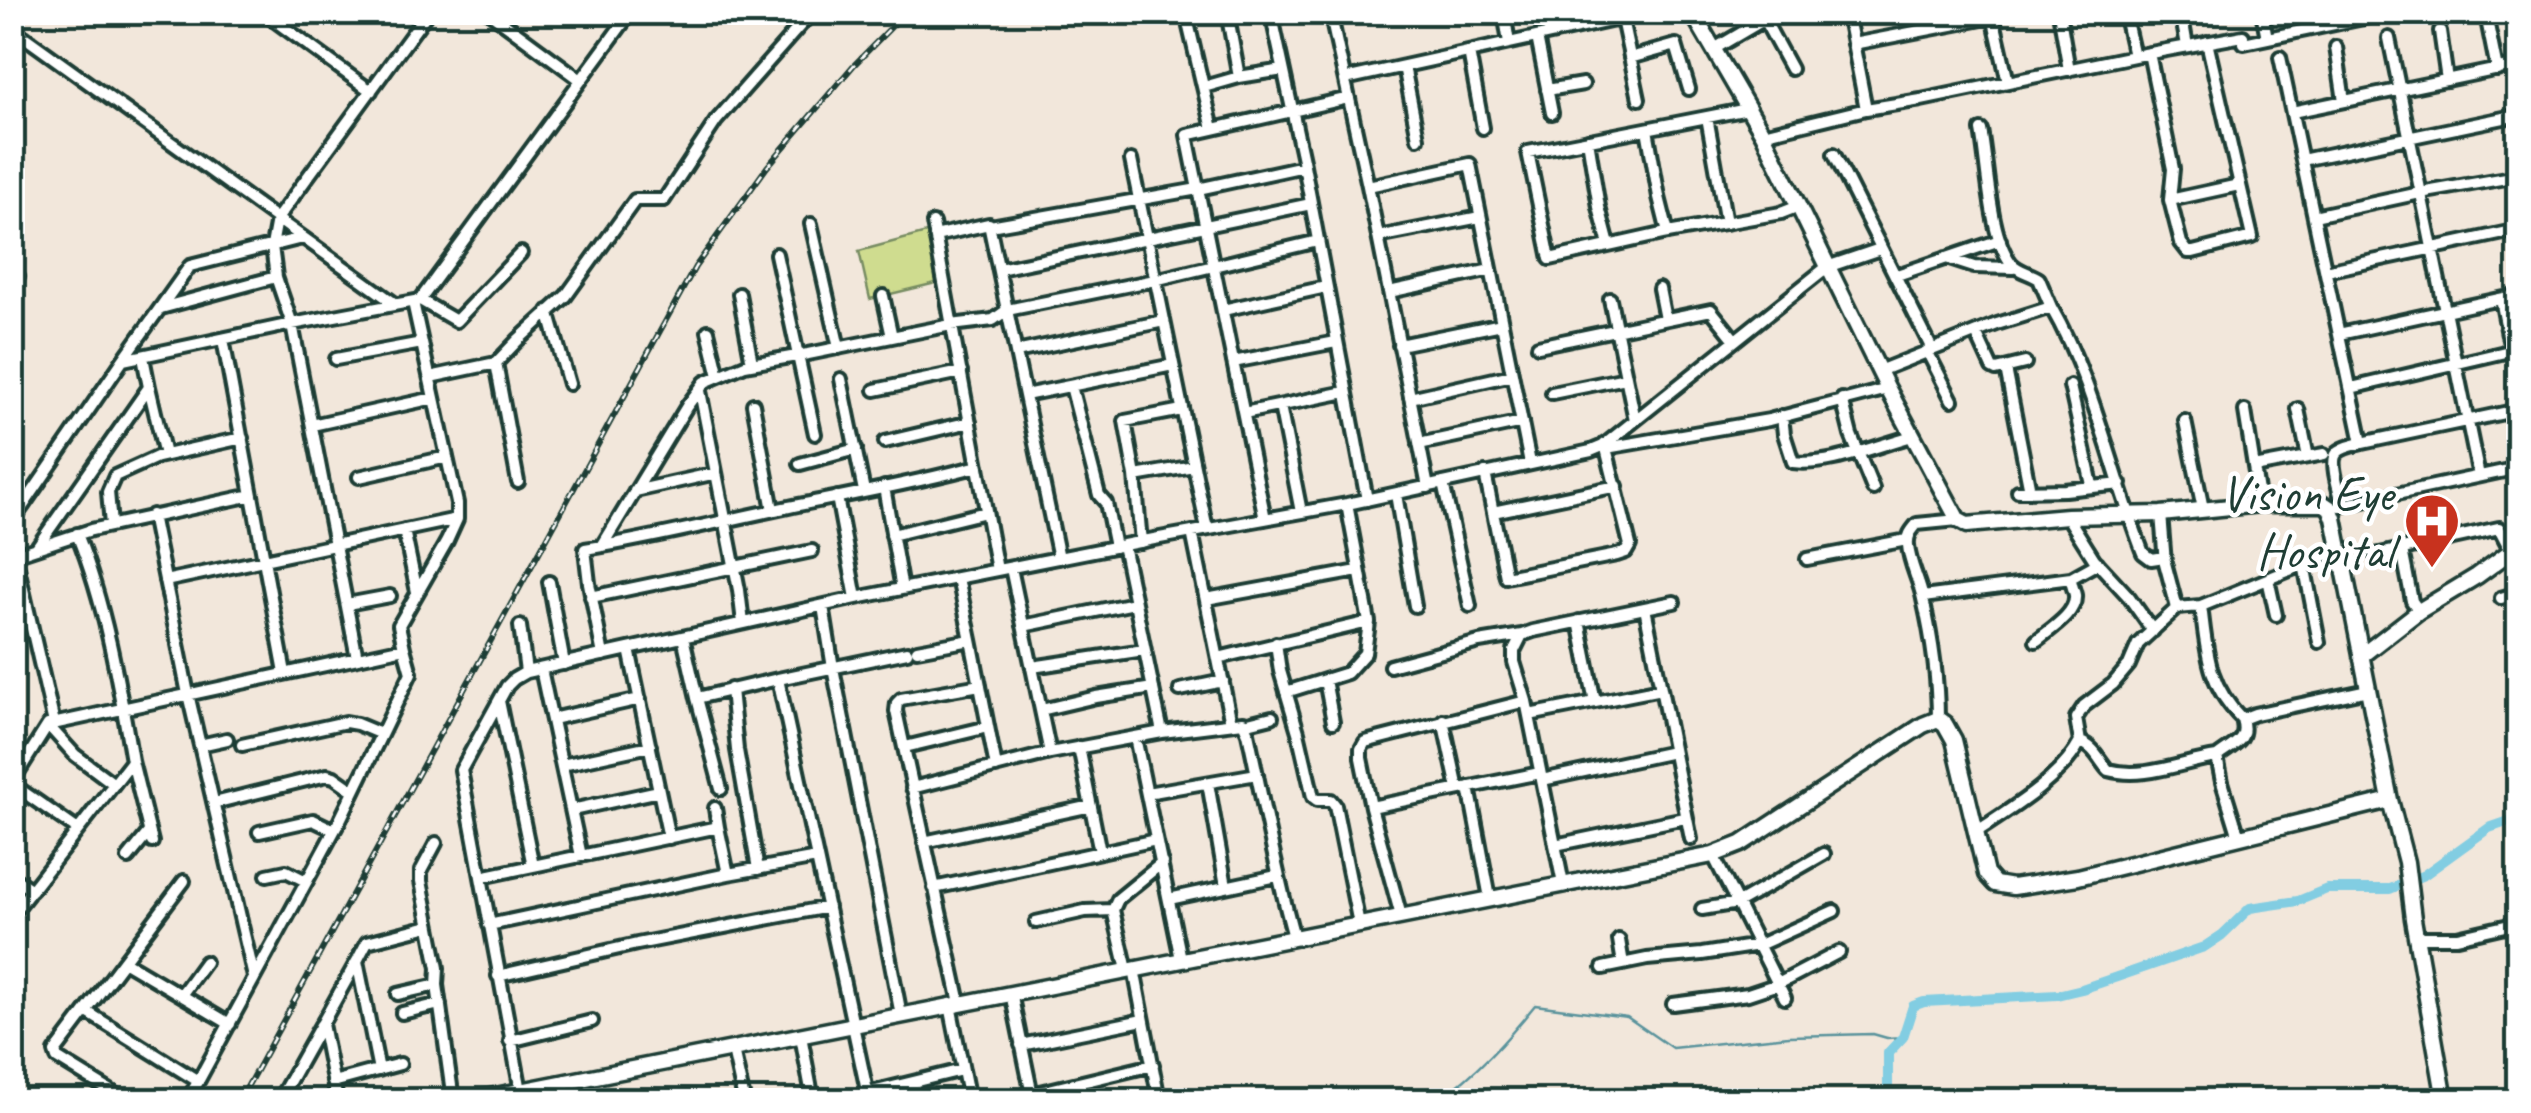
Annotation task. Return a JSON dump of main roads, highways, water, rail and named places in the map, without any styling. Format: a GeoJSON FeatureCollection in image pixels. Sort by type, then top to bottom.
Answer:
{"type":"FeatureCollection","features":[{"type":"Feature","properties":{"kind":"waterway"},"geometry":{"type":"LineString","coordinates":[[1888,1100],[1888,1053],[1903,1037],[1913,1006],[1924,1002],[2057,995],[2082,989],[2204,947],[2250,908],[2298,901],[2327,889],[2390,889],[2424,875],[2489,828],[2518,818]]}},
{"type":"Feature","properties":{"kind":"waterway"},"geometry":{"type":"LineString","coordinates":[[1439,1100],[1490,1056],[1535,1005],[1627,1017],[1672,1048],[1789,1036],[1903,1037]]}},
{"type":"Feature","properties":{"kind":"railway"},"geometry":{"type":"LineString","coordinates":[[240,1100],[695,267],[767,167],[853,66],[906,12]]}},
{"type":"Feature","properties":{"kind":"place","name":"Vision Eye Hospital"},"geometry":{"type":"Point","coordinates":[2432,570]}}]}
